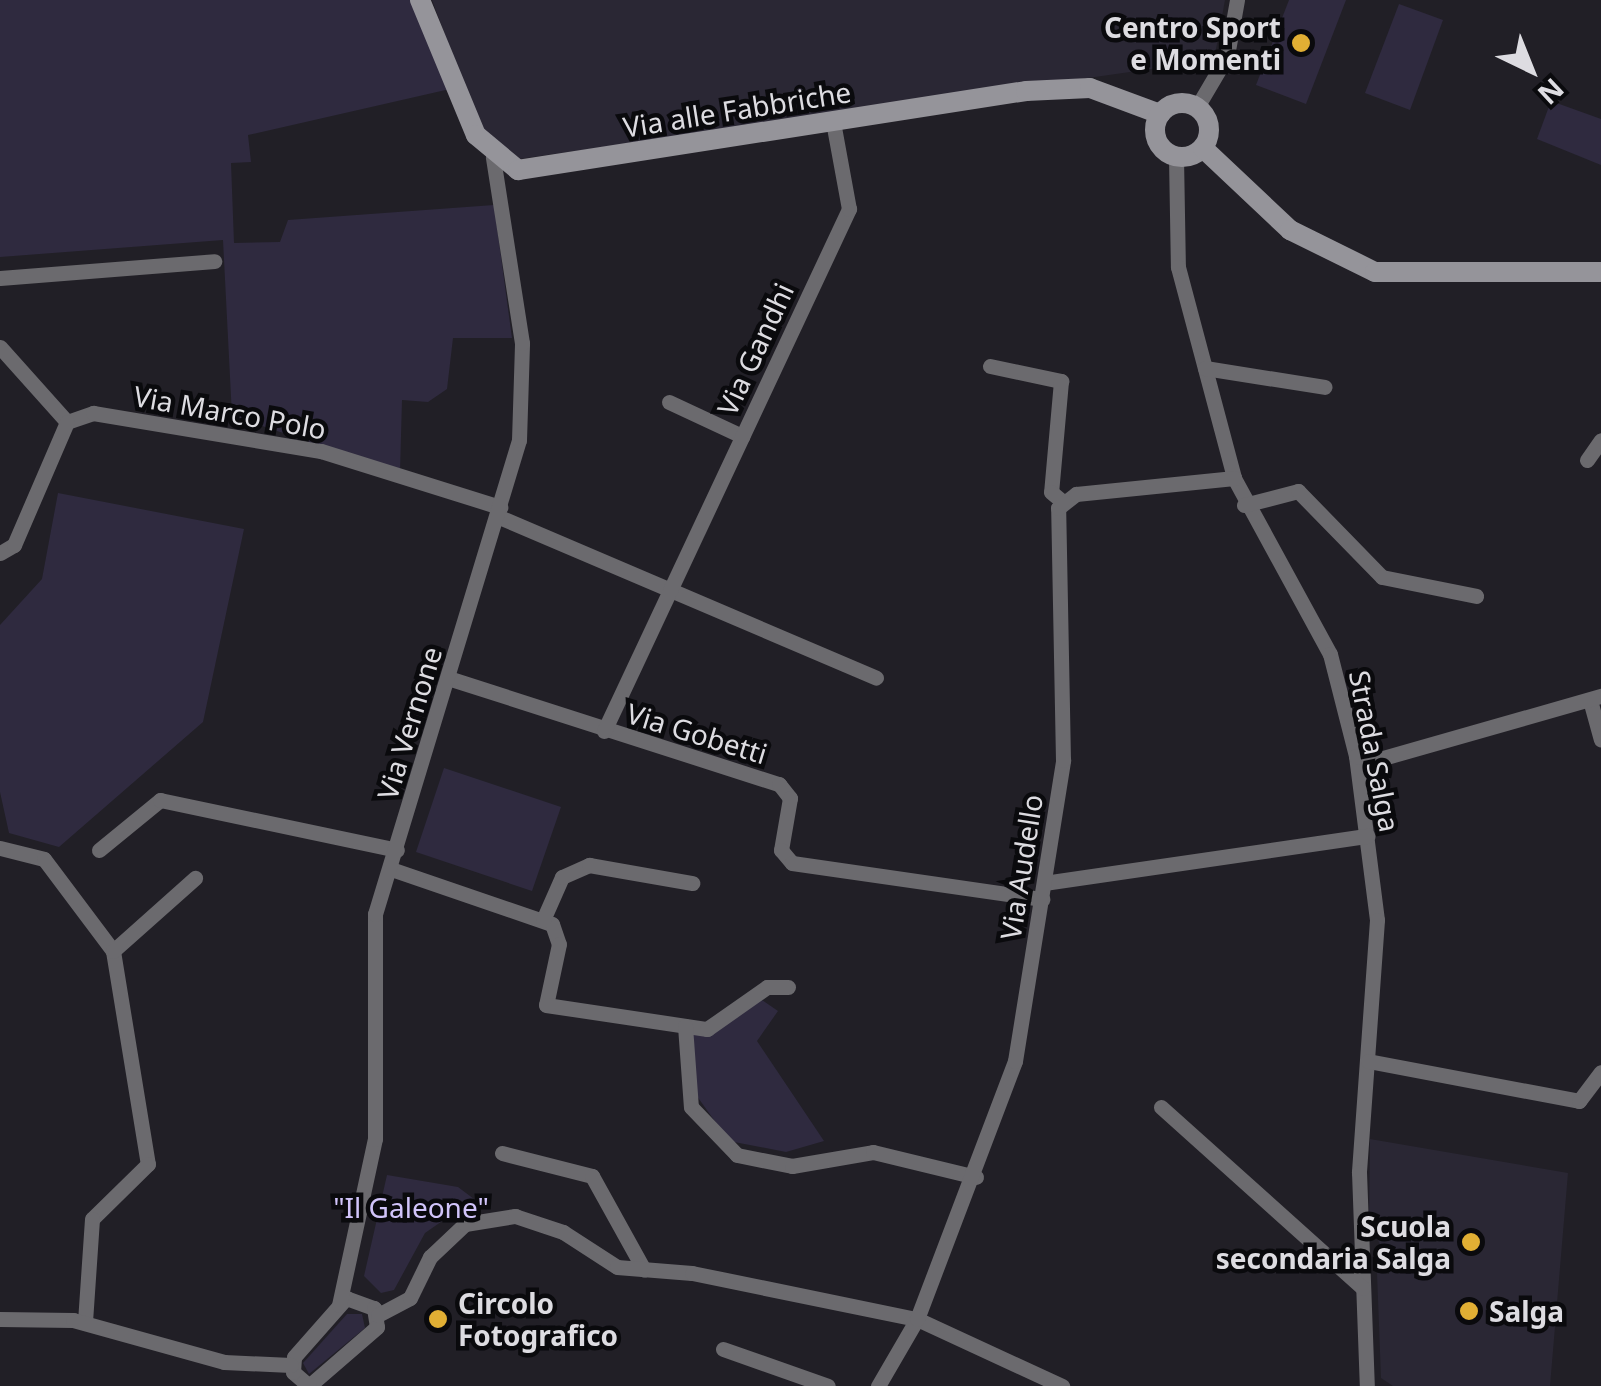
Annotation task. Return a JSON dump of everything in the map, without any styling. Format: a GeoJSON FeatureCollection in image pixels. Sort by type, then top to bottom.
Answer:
{"type":"FeatureCollection","features":[{"type":"Feature","properties":{"kind":"street"},"geometry":{"type":"LineString","coordinates":[[420,0],[493,156]]}},
{"type":"Feature","properties":{"kind":"street"},"geometry":{"type":"LineString","coordinates":[[1197,107],[1227,56],[1238,0]]}},
{"type":"Feature","properties":{"kind":"street","name":"Via alle Fabbriche"},"geometry":{"type":"LineString","coordinates":[[493,156],[529,170],[833,122],[1090,88],[1160,114]]}},
{"type":"Feature","properties":{"kind":"street"},"geometry":{"type":"LineString","coordinates":[[1197,107],[1173,104],[1160,114],[1156,136],[1176,157],[1203,148]]}},
{"type":"Feature","properties":{"kind":"street"},"geometry":{"type":"LineString","coordinates":[[1197,107],[1209,126],[1203,148]]}},
{"type":"Feature","properties":{"kind":"street","name":"Via Gandhi"},"geometry":{"type":"LineString","coordinates":[[604,730],[849,209],[833,122]]}},
{"type":"Feature","properties":{"kind":"street"},"geometry":{"type":"LineString","coordinates":[[1203,148],[1290,230],[1375,272],[1601,272]]}},
{"type":"Feature","properties":{"kind":"street","name":"Via Vernone"},"geometry":{"type":"LineString","coordinates":[[339,1304],[372,1172],[370,946],[499,512],[523,377],[493,156]]}},
{"type":"Feature","properties":{"kind":"street","name":"Strada Salga"},"geometry":{"type":"LineString","coordinates":[[1176,157],[1178,267],[1234,478],[1244,506],[1330,654],[1356,756],[1368,836],[1377,990],[1358,1172],[1366,1386]]}},
{"type":"Feature","properties":{"kind":"street"},"geometry":{"type":"LineString","coordinates":[[0,278],[214,260]]}},
{"type":"Feature","properties":{"kind":"street"},"geometry":{"type":"LineString","coordinates":[[0,347],[67,422],[14,545],[0,553]]}},
{"type":"Feature","properties":{"kind":"street","name":"Via Audello"},"geometry":{"type":"LineString","coordinates":[[878,1386],[917,1319],[976,1177],[1015,1061],[1067,702],[1054,525],[1063,502],[1051,492],[1061,381],[990,366]]}},
{"type":"Feature","properties":{"kind":"street"},"geometry":{"type":"LineString","coordinates":[[1204,368],[1325,387]]}},
{"type":"Feature","properties":{"kind":"street"},"geometry":{"type":"LineString","coordinates":[[670,402],[742,436]]}},
{"type":"Feature","properties":{"kind":"street","name":"Via Marco Polo"},"geometry":{"type":"LineString","coordinates":[[67,422],[93,413],[321,452],[499,512]]}},
{"type":"Feature","properties":{"kind":"street"},"geometry":{"type":"LineString","coordinates":[[1587,460],[1601,440]]}},
{"type":"Feature","properties":{"kind":"street"},"geometry":{"type":"LineString","coordinates":[[1063,502],[1234,478]]}},
{"type":"Feature","properties":{"kind":"street"},"geometry":{"type":"LineString","coordinates":[[1244,506],[1298,491],[1382,576],[1476,596]]}},
{"type":"Feature","properties":{"kind":"street"},"geometry":{"type":"LineString","coordinates":[[499,512],[876,678]]}},
{"type":"Feature","properties":{"kind":"street","name":"Via Gobetti"},"geometry":{"type":"LineString","coordinates":[[448,678],[787,789],[781,850],[792,863],[1042,891]]}},
{"type":"Feature","properties":{"kind":"street"},"geometry":{"type":"LineString","coordinates":[[1356,756],[1383,758],[1595,698],[1601,740]]}},
{"type":"Feature","properties":{"kind":"street"},"geometry":{"type":"LineString","coordinates":[[99,850],[160,800],[396,850]]}},
{"type":"Feature","properties":{"kind":"street"},"geometry":{"type":"LineString","coordinates":[[1042,891],[1368,836]]}},
{"type":"Feature","properties":{"kind":"street"},"geometry":{"type":"LineString","coordinates":[[0,848],[44,859],[113,951],[148,1164],[92,1219],[85,1323]]}},
{"type":"Feature","properties":{"kind":"street"},"geometry":{"type":"LineString","coordinates":[[543,920],[562,877],[589,865],[692,882]]}},
{"type":"Feature","properties":{"kind":"street"},"geometry":{"type":"LineString","coordinates":[[391,869],[543,920],[559,944],[540,1002],[707,1029],[768,987],[788,987]]}},
{"type":"Feature","properties":{"kind":"street"},"geometry":{"type":"LineString","coordinates":[[113,951],[195,878]]}},
{"type":"Feature","properties":{"kind":"street"},"geometry":{"type":"LineString","coordinates":[[684,1026],[691,1107],[737,1155],[792,1166],[873,1152],[976,1177]]}},
{"type":"Feature","properties":{"kind":"street"},"geometry":{"type":"LineString","coordinates":[[1368,1061],[1579,1101],[1601,1072]]}},
{"type":"Feature","properties":{"kind":"street"},"geometry":{"type":"LineString","coordinates":[[1160,1107],[1363,1288]]}},
{"type":"Feature","properties":{"kind":"street"},"geometry":{"type":"LineString","coordinates":[[502,1152],[592,1176],[644,1270]]}},
{"type":"Feature","properties":{"kind":"street"},"geometry":{"type":"LineString","coordinates":[[291,1365],[303,1383],[323,1384],[344,1352],[373,1336],[378,1315],[410,1298],[443,1240],[490,1214],[537,1220],[616,1267],[917,1319],[1062,1386]]}},
{"type":"Feature","properties":{"kind":"street"},"geometry":{"type":"LineString","coordinates":[[291,1365],[339,1304],[360,1298],[378,1315]]}},
{"type":"Feature","properties":{"kind":"street"},"geometry":{"type":"LineString","coordinates":[[0,1319],[85,1323],[224,1362],[291,1365]]}},
{"type":"Feature","properties":{"kind":"street"},"geometry":{"type":"LineString","coordinates":[[723,1349],[828,1386]]}},
{"type":"Feature","properties":{"kind":"shaded area"},"geometry":{"type":"Polygon","coordinates":[[[432,0],[1225,0],[1214,60],[519,159],[481,132],[432,0]]]}},
{"type":"Feature","properties":{"kind":"shaded area","name":"Scuola secondaria Salga"},"geometry":{"type":"Polygon","coordinates":[[[1370,1139],[1568,1173],[1550,1386],[1393,1386],[1381,1378],[1377,1273],[1389,1274],[1389,1265],[1369,1220],[1370,1139]]]}},
{"type":"Feature","properties":{"kind":"green space"},"geometry":{"type":"Polygon","coordinates":[[[0,0],[413,0],[450,89],[248,135],[251,162],[231,163],[234,243],[280,242],[288,220],[494,205],[512,338],[453,338],[447,389],[428,402],[402,400],[400,472],[232,416],[223,240],[0,257],[0,0]]]}},
{"type":"Feature","properties":{"kind":"green space","name":"Centro Sport e Momenti"},"geometry":{"type":"Polygon","coordinates":[[[1289,0],[1346,0],[1306,104],[1256,85],[1289,0]]]}},
{"type":"Feature","properties":{"kind":"green space"},"geometry":{"type":"Polygon","coordinates":[[[1399,4],[1443,20],[1410,110],[1365,93],[1399,4]]]}},
{"type":"Feature","properties":{"kind":"green space"},"geometry":{"type":"Polygon","coordinates":[[[1551,101],[1601,119],[1601,165],[1537,139],[1551,101]]]}},
{"type":"Feature","properties":{"kind":"green space"},"geometry":{"type":"Polygon","coordinates":[[[58,493],[244,529],[203,722],[59,847],[9,833],[0,792],[0,625],[42,579],[58,493]]]}},
{"type":"Feature","properties":{"kind":"green space"},"geometry":{"type":"Polygon","coordinates":[[[444,768],[561,807],[532,891],[416,852],[444,768]]]}},
{"type":"Feature","properties":{"kind":"green space"},"geometry":{"type":"Polygon","coordinates":[[[759,998],[778,1011],[757,1041],[824,1141],[786,1152],[729,1141],[694,1092],[693,1035],[759,998]]]}},
{"type":"Feature","properties":{"kind":"green space","name":"\"Il Galeone\""},"geometry":{"type":"Polygon","coordinates":[[[387,1175],[458,1187],[474,1199],[425,1233],[394,1290],[381,1293],[364,1276],[387,1175]]]}},
{"type":"Feature","properties":{"kind":"green space"},"geometry":{"type":"Polygon","coordinates":[[[347,1314],[362,1314],[365,1328],[309,1374],[303,1363],[347,1314]]]}},
{"type":"Feature","properties":{"kind":"place","name":"Centro Sport e Momenti"},"geometry":{"type":"Point","coordinates":[1301,43]}},
{"type":"Feature","properties":{"kind":"place","name":"Scuola secondaria Salga"},"geometry":{"type":"Point","coordinates":[1471,1242]}},
{"type":"Feature","properties":{"kind":"place","name":"Salga"},"geometry":{"type":"Point","coordinates":[1469,1311]}},
{"type":"Feature","properties":{"kind":"place","name":"Circolo Fotografico"},"geometry":{"type":"Point","coordinates":[438,1319]}}]}
